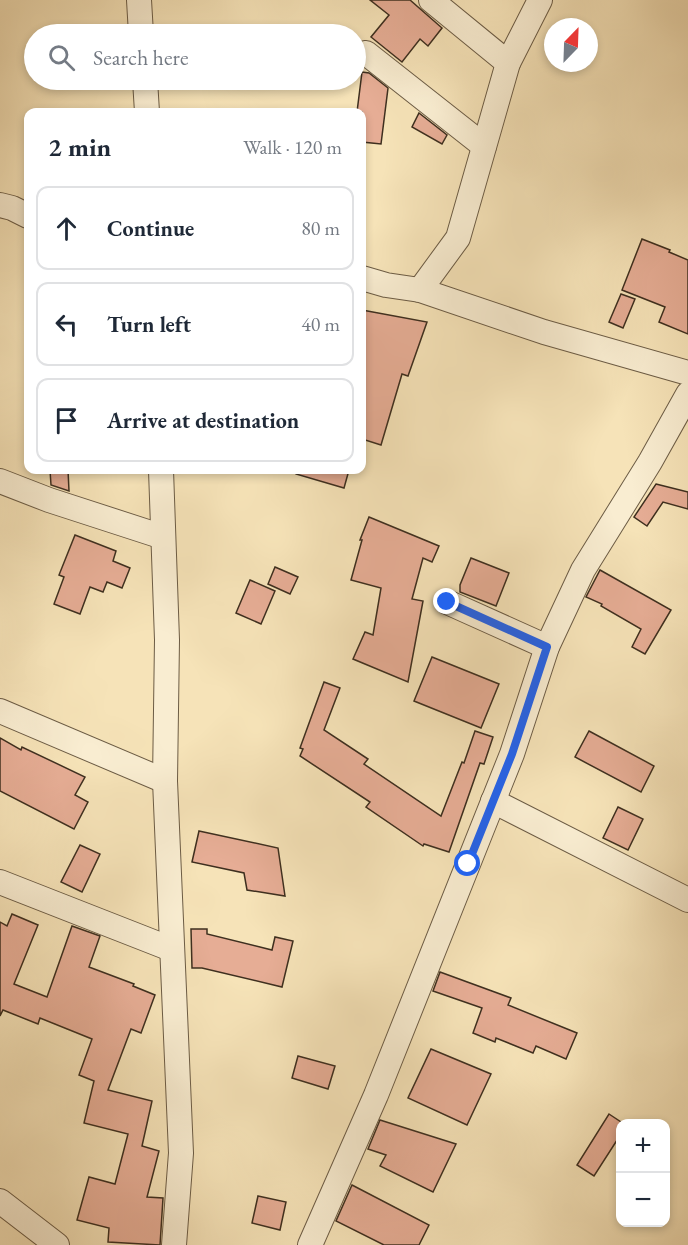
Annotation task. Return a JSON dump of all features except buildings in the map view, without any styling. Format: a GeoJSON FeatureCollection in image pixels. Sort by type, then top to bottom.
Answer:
{"type":"FeatureCollection","features":[{"type":"Feature","properties":{"kind":"street"},"geometry":{"type":"LineString","coordinates":[[139,0],[140,24]]}},
{"type":"Feature","properties":{"kind":"street"},"geometry":{"type":"LineString","coordinates":[[431,0],[508,63]]}},
{"type":"Feature","properties":{"kind":"street"},"geometry":{"type":"LineString","coordinates":[[420,290],[458,238],[508,63],[540,0]]}},
{"type":"Feature","properties":{"kind":"street"},"geometry":{"type":"LineString","coordinates":[[366,53],[484,146]]}},
{"type":"Feature","properties":{"kind":"street"},"geometry":{"type":"LineString","coordinates":[[146,90],[147,108]]}},
{"type":"Feature","properties":{"kind":"street"},"geometry":{"type":"LineString","coordinates":[[0,205],[24,214]]}},
{"type":"Feature","properties":{"kind":"street"},"geometry":{"type":"LineString","coordinates":[[366,279],[420,290],[544,332],[688,373]]}},
{"type":"Feature","properties":{"kind":"street"},"geometry":{"type":"LineString","coordinates":[[310,1245],[376,1095],[512,754],[547,647],[584,570],[650,462],[688,394]]}},
{"type":"Feature","properties":{"kind":"street"},"geometry":{"type":"LineString","coordinates":[[161,474],[166,640],[165,781],[181,1153],[174,1245]]}},
{"type":"Feature","properties":{"kind":"street"},"geometry":{"type":"LineString","coordinates":[[0,481],[49,500],[163,537]]}},
{"type":"Feature","properties":{"kind":"street"},"geometry":{"type":"LineString","coordinates":[[447,602],[547,647]]}},
{"type":"Feature","properties":{"kind":"street"},"geometry":{"type":"LineString","coordinates":[[0,711],[165,781]]}},
{"type":"Feature","properties":{"kind":"street"},"geometry":{"type":"LineString","coordinates":[[493,801],[688,900]]}},
{"type":"Feature","properties":{"kind":"street"},"geometry":{"type":"LineString","coordinates":[[0,882],[171,950]]}},
{"type":"Feature","properties":{"kind":"street"},"geometry":{"type":"LineString","coordinates":[[0,1201],[57,1245]]}},
{"type":"Feature","properties":{"kind":"route"},"geometry":{"type":"LineString","coordinates":[[447,602],[547,647],[512,754],[468,864]]}}]}
